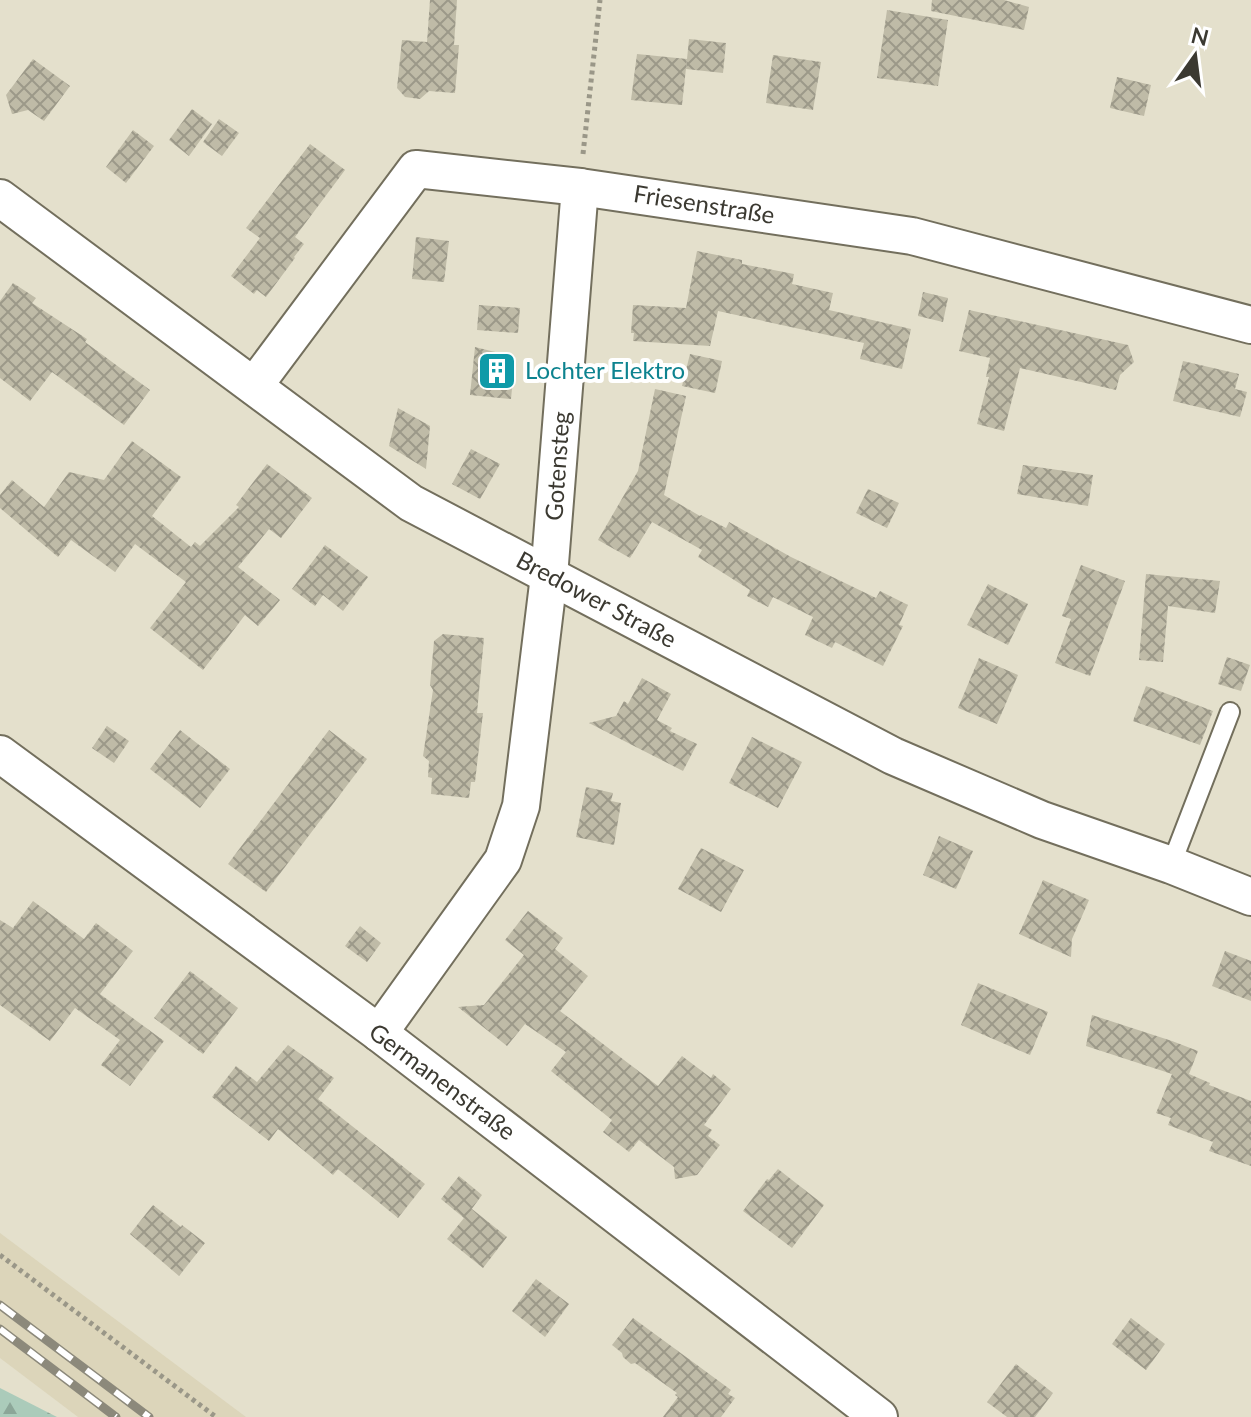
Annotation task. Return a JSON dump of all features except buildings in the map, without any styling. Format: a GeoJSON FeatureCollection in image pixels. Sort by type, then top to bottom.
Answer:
{"type":"FeatureCollection","features":[{"type":"Feature","properties":{"kind":"street","name":"Friesenstraße"},"geometry":{"type":"LineString","coordinates":[[254,386],[416,169],[580,187],[912,236],[1251,325]]}},
{"type":"Feature","properties":{"kind":"street","name":"Gotensteg"},"geometry":{"type":"LineString","coordinates":[[379,1033],[503,860],[521,806],[549,576],[580,187]]}},
{"type":"Feature","properties":{"kind":"street","name":"Bredower Straße"},"geometry":{"type":"LineString","coordinates":[[0,198],[411,503],[893,756],[1042,820],[1251,897]]}},
{"type":"Feature","properties":{"kind":"street","name":"Germanenstraße"},"geometry":{"type":"LineString","coordinates":[[0,754],[379,1033],[879,1417]]}},
{"type":"Feature","properties":{"kind":"lane"},"geometry":{"type":"LineString","coordinates":[[1171,865],[1230,712]]}},
{"type":"Feature","properties":{"kind":"path"},"geometry":{"type":"LineString","coordinates":[[580,187],[600,0]]}},
{"type":"Feature","properties":{"kind":"path"},"geometry":{"type":"LineString","coordinates":[[0,1255],[216,1417]]}},
{"type":"Feature","properties":{"kind":"shaded area"},"geometry":{"type":"Polygon","coordinates":[[[0,1233],[246,1417],[78,1417],[0,1358],[0,1233]]]}},
{"type":"Feature","properties":{"kind":"green space"},"geometry":{"type":"Polygon","coordinates":[[[0,1388],[57,1417],[0,1417],[0,1388]]]}},
{"type":"Feature","properties":{"kind":"railway"},"geometry":{"type":"LineString","coordinates":[[0,1305],[149,1417]]}},
{"type":"Feature","properties":{"kind":"railway"},"geometry":{"type":"LineString","coordinates":[[0,1329],[116,1417]]}},
{"type":"Feature","properties":{"kind":"place","name":"Lochter Elektro"},"geometry":{"type":"Point","coordinates":[497,371]}}]}
